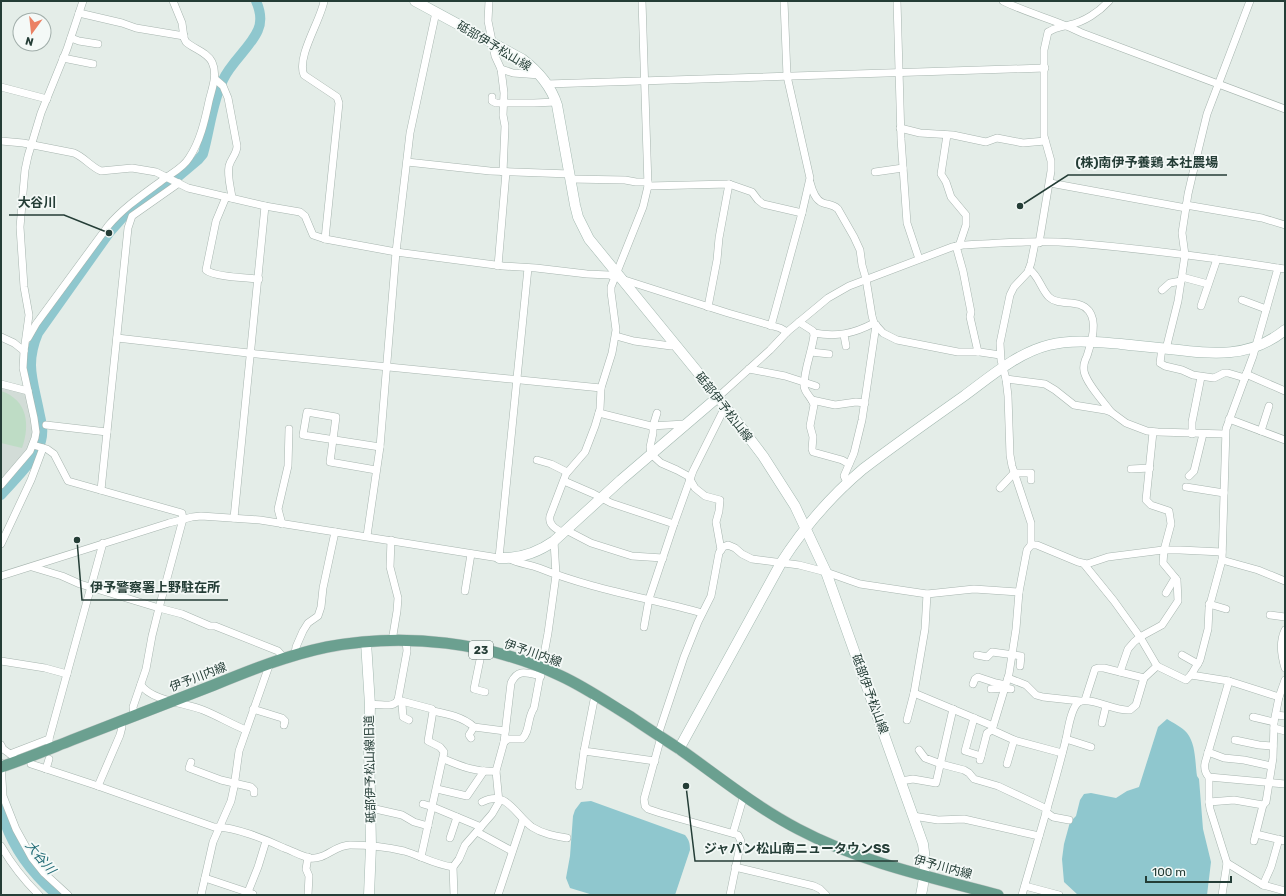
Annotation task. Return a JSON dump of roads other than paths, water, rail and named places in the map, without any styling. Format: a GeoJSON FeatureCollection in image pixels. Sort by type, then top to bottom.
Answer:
{"type":"FeatureCollection","features":[{"type":"Feature","properties":{"kind":"main road","name":"伊予川内線"},"geometry":{"type":"LineString","coordinates":[[1,765],[120,722],[295,654],[327,647],[366,642],[406,641],[455,644],[512,658],[541,672],[560,676],[595,695],[679,749],[773,815],[795,828],[836,848],[869,860],[998,895]]}},
{"type":"Feature","properties":{"kind":"street"},"geometry":{"type":"LineString","coordinates":[[1,544],[31,480],[38,446],[35,438],[35,425],[23,368],[29,315],[24,287],[20,227],[25,170],[38,124],[71,38],[83,1]]}},
{"type":"Feature","properties":{"kind":"street"},"geometry":{"type":"LineString","coordinates":[[173,1],[182,23],[186,42],[209,58],[219,82],[228,98],[237,146],[237,151],[230,164],[229,170],[229,197],[216,221],[206,270],[225,276],[259,278]]}},
{"type":"Feature","properties":{"kind":"street"},"geometry":{"type":"LineString","coordinates":[[324,1],[304,57],[302,69],[304,75],[337,97],[339,103],[325,239]]}},
{"type":"Feature","properties":{"kind":"street","name":"砥部伊予松山線"},"geometry":{"type":"LineString","coordinates":[[415,1],[522,59],[540,75],[547,84],[556,102],[575,205],[582,227],[589,239],[618,277],[718,397],[780,480],[806,527],[826,572],[923,844],[925,855],[925,876],[921,895]]}},
{"type":"Feature","properties":{"kind":"street"},"geometry":{"type":"LineString","coordinates":[[489,1],[488,21],[495,56],[501,69],[503,115],[505,126],[504,172],[498,266]]}},
{"type":"Feature","properties":{"kind":"street"},"geometry":{"type":"LineString","coordinates":[[642,1],[648,184],[643,207],[618,277],[611,292],[616,324],[616,336],[601,388],[595,426],[585,452],[567,472],[549,519],[553,526],[591,543],[632,556],[663,558]]}},
{"type":"Feature","properties":{"kind":"street"},"geometry":{"type":"LineString","coordinates":[[784,1],[787,76],[806,159],[809,182],[819,201],[838,208],[857,243],[860,250],[872,316],[875,324],[883,333],[897,340],[961,352],[978,352],[1000,355]]}},
{"type":"Feature","properties":{"kind":"street"},"geometry":{"type":"LineString","coordinates":[[898,1],[900,128],[907,224],[919,259]]}},
{"type":"Feature","properties":{"kind":"street"},"geometry":{"type":"LineString","coordinates":[[1003,1],[1030,13],[1068,26],[1082,33],[1285,109]]}},
{"type":"Feature","properties":{"kind":"street"},"geometry":{"type":"LineString","coordinates":[[974,718],[965,751],[980,758],[987,733],[993,728],[1007,685],[1016,629],[1019,592],[1027,550],[1030,545],[1029,516],[1014,473],[1010,455],[1008,396],[1006,378],[1000,355],[1001,334],[1010,296],[1014,287],[1029,269],[1037,243],[1050,183],[1051,161],[1045,141],[1044,50],[1048,32],[1056,27],[1068,26],[1077,23],[1103,8],[1110,1]]}},
{"type":"Feature","properties":{"kind":"street"},"geometry":{"type":"LineString","coordinates":[[1250,1],[1218,84],[1198,151],[1182,233],[1185,255],[1182,279],[1178,301],[1160,363],[1161,365],[1182,370],[1188,374],[1201,377],[1214,378],[1224,373],[1245,376],[1285,391]]}},
{"type":"Feature","properties":{"kind":"street"},"geometry":{"type":"LineString","coordinates":[[367,536],[380,447],[396,252],[410,133],[436,12]]}},
{"type":"Feature","properties":{"kind":"street"},"geometry":{"type":"LineString","coordinates":[[79,13],[122,23],[136,28],[184,36]]}},
{"type":"Feature","properties":{"kind":"street"},"geometry":{"type":"LineString","coordinates":[[71,38],[98,44]]}},
{"type":"Feature","properties":{"kind":"street"},"geometry":{"type":"LineString","coordinates":[[63,58],[92,64]]}},
{"type":"Feature","properties":{"kind":"street"},"geometry":{"type":"LineString","coordinates":[[547,84],[1045,68]]}},
{"type":"Feature","properties":{"kind":"street"},"geometry":{"type":"LineString","coordinates":[[501,69],[513,74],[540,75]]}},
{"type":"Feature","properties":{"kind":"street"},"geometry":{"type":"LineString","coordinates":[[26,342],[36,324],[119,213],[167,176],[181,168],[189,158],[197,142],[219,82]]}},
{"type":"Feature","properties":{"kind":"street"},"geometry":{"type":"LineString","coordinates":[[1,87],[47,98]]}},
{"type":"Feature","properties":{"kind":"street"},"geometry":{"type":"LineString","coordinates":[[492,97],[492,101],[503,103],[556,102]]}},
{"type":"Feature","properties":{"kind":"street"},"geometry":{"type":"LineString","coordinates":[[900,128],[920,133],[964,137],[986,142],[997,138],[1038,143],[1045,141]]}},
{"type":"Feature","properties":{"kind":"street"},"geometry":{"type":"LineString","coordinates":[[947,135],[941,174],[946,182],[951,197],[966,215],[966,225],[958,246],[971,312],[970,317],[978,352]]}},
{"type":"Feature","properties":{"kind":"street"},"geometry":{"type":"LineString","coordinates":[[1,141],[74,153],[101,171],[132,168],[156,172],[167,176],[188,188],[266,206],[300,212],[306,216],[313,235],[325,239],[396,252],[498,266],[563,270],[618,277],[787,332]]}},
{"type":"Feature","properties":{"kind":"street"},"geometry":{"type":"LineString","coordinates":[[407,162],[504,172],[625,180],[648,184],[729,184],[752,192],[758,200],[764,204],[802,213]]}},
{"type":"Feature","properties":{"kind":"street"},"geometry":{"type":"LineString","coordinates":[[875,172],[903,168]]}},
{"type":"Feature","properties":{"kind":"street"},"geometry":{"type":"LineString","coordinates":[[772,326],[809,182]]}},
{"type":"Feature","properties":{"kind":"street"},"geometry":{"type":"LineString","coordinates":[[101,490],[128,228],[132,216],[178,183]]}},
{"type":"Feature","properties":{"kind":"street"},"geometry":{"type":"LineString","coordinates":[[1050,183],[1186,207],[1262,218],[1285,225]]}},
{"type":"Feature","properties":{"kind":"street"},"geometry":{"type":"LineString","coordinates":[[708,307],[729,184]]}},
{"type":"Feature","properties":{"kind":"street"},"geometry":{"type":"LineString","coordinates":[[234,518],[266,206]]}},
{"type":"Feature","properties":{"kind":"street"},"geometry":{"type":"LineString","coordinates":[[1,576],[183,519],[201,516],[234,518],[282,524],[367,536],[499,558],[510,559],[527,556],[544,548],[554,541],[685,424],[718,397],[770,350],[787,332],[828,298],[849,286],[941,250],[958,246],[1073,243],[1185,255],[1281,268],[1266,309],[1256,347],[1229,419],[1225,434],[1222,556],[1210,604],[1208,629],[1198,664],[1188,679],[1182,679],[1157,666],[1140,637],[1114,601],[1084,564],[1037,545],[1030,545]]}},
{"type":"Feature","properties":{"kind":"street"},"geometry":{"type":"LineString","coordinates":[[1201,306],[1217,259]]}},
{"type":"Feature","properties":{"kind":"street"},"geometry":{"type":"LineString","coordinates":[[499,558],[528,268]]}},
{"type":"Feature","properties":{"kind":"street"},"geometry":{"type":"LineString","coordinates":[[1029,269],[1034,273],[1050,298],[1082,305],[1088,310],[1092,317],[1091,341],[1084,371],[1089,382],[1111,412],[1126,423],[1153,432],[1225,434]]}},
{"type":"Feature","properties":{"kind":"street"},"geometry":{"type":"LineString","coordinates":[[1162,290],[1170,283],[1182,279],[1208,284]]}},
{"type":"Feature","properties":{"kind":"street"},"geometry":{"type":"LineString","coordinates":[[1242,300],[1266,309]]}},
{"type":"Feature","properties":{"kind":"street"},"geometry":{"type":"LineString","coordinates":[[799,322],[807,326],[814,333],[832,335],[844,334],[875,324]]}},
{"type":"Feature","properties":{"kind":"street"},"geometry":{"type":"LineString","coordinates":[[847,482],[844,476],[858,438],[865,403],[875,324]]}},
{"type":"Feature","properties":{"kind":"street"},"geometry":{"type":"LineString","coordinates":[[679,749],[781,563],[794,543],[821,509],[847,482],[884,453],[1003,367],[1028,352],[1068,342],[1091,341],[1203,353],[1226,354],[1256,347],[1273,339],[1285,330]]}},
{"type":"Feature","properties":{"kind":"street"},"geometry":{"type":"LineString","coordinates":[[814,333],[805,382],[805,391],[814,405],[810,426],[814,437],[812,449],[813,452],[842,460],[849,464]]}},
{"type":"Feature","properties":{"kind":"street"},"geometry":{"type":"LineString","coordinates":[[844,334],[846,346]]}},
{"type":"Feature","properties":{"kind":"street"},"geometry":{"type":"LineString","coordinates":[[616,336],[634,341],[672,346],[674,344]]}},
{"type":"Feature","properties":{"kind":"street"},"geometry":{"type":"LineString","coordinates":[[1,337],[14,343],[24,351]]}},
{"type":"Feature","properties":{"kind":"street"},"geometry":{"type":"LineString","coordinates":[[116,338],[601,388]]}},
{"type":"Feature","properties":{"kind":"street"},"geometry":{"type":"LineString","coordinates":[[811,352],[829,354]]}},
{"type":"Feature","properties":{"kind":"street"},"geometry":{"type":"LineString","coordinates":[[748,369],[785,376],[816,386]]}},
{"type":"Feature","properties":{"kind":"street"},"geometry":{"type":"LineString","coordinates":[[1192,434],[1192,422],[1201,377]]}},
{"type":"Feature","properties":{"kind":"street"},"geometry":{"type":"LineString","coordinates":[[1006,378],[1044,384],[1055,390],[1074,405],[1111,412]]}},
{"type":"Feature","properties":{"kind":"street"},"geometry":{"type":"LineString","coordinates":[[1,384],[28,391]]}},
{"type":"Feature","properties":{"kind":"street"},"geometry":{"type":"LineString","coordinates":[[812,400],[835,405],[856,402],[865,403]]}},
{"type":"Feature","properties":{"kind":"street"},"geometry":{"type":"LineString","coordinates":[[1261,431],[1269,406]]}},
{"type":"Feature","properties":{"kind":"street"},"geometry":{"type":"LineString","coordinates":[[644,628],[649,599],[674,524],[691,479],[725,407]]}},
{"type":"Feature","properties":{"kind":"street"},"geometry":{"type":"LineString","coordinates":[[376,470],[330,462],[333,440],[336,417],[306,412],[303,436],[333,440],[380,447]]}},
{"type":"Feature","properties":{"kind":"street"},"geometry":{"type":"LineString","coordinates":[[598,413],[653,426],[685,424]]}},
{"type":"Feature","properties":{"kind":"street"},"geometry":{"type":"LineString","coordinates":[[657,413],[653,426],[654,433],[650,446],[651,454],[661,463],[677,470],[691,479],[695,488],[702,494],[720,500],[716,522],[720,550],[712,591],[684,657],[659,736],[655,761],[644,799],[645,806],[648,809],[660,813],[733,833],[740,837],[741,841],[730,895]]}},
{"type":"Feature","properties":{"kind":"street"},"geometry":{"type":"LineString","coordinates":[[1229,419],[1285,440]]}},
{"type":"Feature","properties":{"kind":"street"},"geometry":{"type":"LineString","coordinates":[[46,426],[107,432]]}},
{"type":"Feature","properties":{"kind":"street"},"geometry":{"type":"LineString","coordinates":[[282,524],[278,509],[288,466],[289,429]]}},
{"type":"Feature","properties":{"kind":"street"},"geometry":{"type":"LineString","coordinates":[[1120,672],[1128,649],[1140,637],[1162,625],[1177,602],[1177,582],[1163,563],[1164,550],[1171,527],[1170,514],[1169,511],[1151,505],[1146,500],[1153,432]]}},
{"type":"Feature","properties":{"kind":"street"},"geometry":{"type":"LineString","coordinates":[[1189,476],[1194,471],[1203,434]]}},
{"type":"Feature","properties":{"kind":"street"},"geometry":{"type":"LineString","coordinates":[[1,485],[30,451],[38,446]]}},
{"type":"Feature","properties":{"kind":"street"},"geometry":{"type":"LineString","coordinates":[[38,446],[50,451],[56,458],[68,481],[182,513],[183,519],[159,608],[146,669],[133,707],[134,716]]}},
{"type":"Feature","properties":{"kind":"street"},"geometry":{"type":"LineString","coordinates":[[538,460],[551,464],[567,472]]}},
{"type":"Feature","properties":{"kind":"street"},"geometry":{"type":"LineString","coordinates":[[1131,469],[1150,468]]}},
{"type":"Feature","properties":{"kind":"street"},"geometry":{"type":"LineString","coordinates":[[1000,488],[1014,473],[1031,473],[1031,480]]}},
{"type":"Feature","properties":{"kind":"street"},"geometry":{"type":"LineString","coordinates":[[564,481],[602,498],[611,504],[674,524]]}},
{"type":"Feature","properties":{"kind":"street"},"geometry":{"type":"LineString","coordinates":[[1186,487],[1224,493]]}},
{"type":"Feature","properties":{"kind":"street"},"geometry":{"type":"LineString","coordinates":[[295,654],[296,647],[303,631],[308,624],[318,616],[321,607],[323,588],[335,532]]}},
{"type":"Feature","properties":{"kind":"street"},"geometry":{"type":"LineString","coordinates":[[391,540],[390,567],[398,598],[392,641]]}},
{"type":"Feature","properties":{"kind":"street"},"geometry":{"type":"LineString","coordinates":[[504,742],[508,739],[522,739],[526,736],[530,714],[534,708],[556,576],[554,541]]}},
{"type":"Feature","properties":{"kind":"street"},"geometry":{"type":"LineString","coordinates":[[1,745],[3,749],[11,755],[49,741],[103,543]]}},
{"type":"Feature","properties":{"kind":"street"},"geometry":{"type":"LineString","coordinates":[[720,550],[725,546],[732,546],[752,559],[826,572],[860,584],[927,594],[974,589],[1019,592]]}},
{"type":"Feature","properties":{"kind":"street"},"geometry":{"type":"LineString","coordinates":[[1084,564],[1108,557],[1164,550],[1180,550],[1222,556],[1285,581]]}},
{"type":"Feature","properties":{"kind":"street"},"geometry":{"type":"LineString","coordinates":[[465,591],[471,554]]}},
{"type":"Feature","properties":{"kind":"street"},"geometry":{"type":"LineString","coordinates":[[510,559],[556,576],[611,591],[702,612]]}},
{"type":"Feature","properties":{"kind":"street"},"geometry":{"type":"LineString","coordinates":[[32,567],[159,608],[189,616],[210,626],[215,626],[278,651],[284,658]]}},
{"type":"Feature","properties":{"kind":"street"},"geometry":{"type":"LineString","coordinates":[[1166,593],[1175,578]]}},
{"type":"Feature","properties":{"kind":"street"},"geometry":{"type":"LineString","coordinates":[[907,720],[914,693],[925,629],[927,594]]}},
{"type":"Feature","properties":{"kind":"street"},"geometry":{"type":"LineString","coordinates":[[1210,604],[1226,609]]}},
{"type":"Feature","properties":{"kind":"street"},"geometry":{"type":"LineString","coordinates":[[1270,615],[1285,617]]}},
{"type":"Feature","properties":{"kind":"street"},"geometry":{"type":"LineString","coordinates":[[1285,630],[1281,640],[1281,646],[1285,668]]}},
{"type":"Feature","properties":{"kind":"street"},"geometry":{"type":"LineString","coordinates":[[370,705],[378,703],[389,706],[394,705],[398,700],[407,651],[406,641]]}},
{"type":"Feature","properties":{"kind":"street","name":"砥部伊予松山線旧道"},"geometry":{"type":"LineString","coordinates":[[366,642],[370,705],[369,746],[371,846],[369,895]]}},
{"type":"Feature","properties":{"kind":"street"},"geometry":{"type":"LineString","coordinates":[[482,650],[474,689],[485,692]]}},
{"type":"Feature","properties":{"kind":"street"},"geometry":{"type":"LineString","coordinates":[[977,655],[988,657],[992,652],[1021,656],[1020,666]]}},
{"type":"Feature","properties":{"kind":"street"},"geometry":{"type":"LineString","coordinates":[[1182,655],[1198,664]]}},
{"type":"Feature","properties":{"kind":"street"},"geometry":{"type":"LineString","coordinates":[[1,661],[44,668],[67,674]]}},
{"type":"Feature","properties":{"kind":"street"},"geometry":{"type":"LineString","coordinates":[[200,895],[213,842],[231,801],[239,751],[270,663]]}},
{"type":"Feature","properties":{"kind":"street"},"geometry":{"type":"LineString","coordinates":[[973,684],[975,679],[978,677],[1007,685],[1026,685],[1036,695],[1043,697],[1083,701],[1126,711],[1136,705],[1144,678],[1157,666]]}},
{"type":"Feature","properties":{"kind":"street"},"geometry":{"type":"LineString","coordinates":[[1022,895],[1073,711],[1077,704],[1083,701],[1095,669],[1104,668],[1144,678]]}},
{"type":"Feature","properties":{"kind":"street"},"geometry":{"type":"LineString","coordinates":[[454,895],[453,867],[459,859],[465,845],[497,807],[499,799],[496,771],[504,742],[504,731],[511,683],[513,678],[520,673],[541,672]]}},
{"type":"Feature","properties":{"kind":"street"},"geometry":{"type":"LineString","coordinates":[[1191,675],[1229,681],[1279,697]]}},
{"type":"Feature","properties":{"kind":"street"},"geometry":{"type":"LineString","coordinates":[[1254,841],[1267,795],[1273,758],[1275,722],[1279,697],[1285,680]]}},
{"type":"Feature","properties":{"kind":"street"},"geometry":{"type":"LineString","coordinates":[[1222,895],[1227,863],[1209,802],[1209,777],[1205,771],[1205,763],[1229,681]]}},
{"type":"Feature","properties":{"kind":"street"},"geometry":{"type":"LineString","coordinates":[[991,689],[1007,685]]}},
{"type":"Feature","properties":{"kind":"street"},"geometry":{"type":"LineString","coordinates":[[141,686],[147,692],[202,710],[246,730]]}},
{"type":"Feature","properties":{"kind":"street"},"geometry":{"type":"LineString","coordinates":[[914,693],[974,718],[1014,740],[1062,753]]}},
{"type":"Feature","properties":{"kind":"street"},"geometry":{"type":"LineString","coordinates":[[579,786],[595,695]]}},
{"type":"Feature","properties":{"kind":"street"},"geometry":{"type":"LineString","coordinates":[[398,700],[458,717],[467,721],[474,727],[504,731]]}},
{"type":"Feature","properties":{"kind":"street"},"geometry":{"type":"LineString","coordinates":[[398,700],[402,704],[404,719],[409,720]]}},
{"type":"Feature","properties":{"kind":"street"},"geometry":{"type":"LineString","coordinates":[[1102,723],[1106,706]]}},
{"type":"Feature","properties":{"kind":"street"},"geometry":{"type":"LineString","coordinates":[[253,709],[282,718],[285,721],[284,726]]}},
{"type":"Feature","properties":{"kind":"street"},"geometry":{"type":"LineString","coordinates":[[901,782],[913,779],[936,783],[953,709]]}},
{"type":"Feature","properties":{"kind":"street"},"geometry":{"type":"LineString","coordinates":[[421,856],[444,759],[443,749],[428,742],[433,711]]}},
{"type":"Feature","properties":{"kind":"street"},"geometry":{"type":"LineString","coordinates":[[1275,722],[1285,716]]}},
{"type":"Feature","properties":{"kind":"street"},"geometry":{"type":"LineString","coordinates":[[1253,717],[1275,722],[1285,730]]}},
{"type":"Feature","properties":{"kind":"street"},"geometry":{"type":"LineString","coordinates":[[98,786],[120,734],[122,727],[120,722]]}},
{"type":"Feature","properties":{"kind":"street"},"geometry":{"type":"LineString","coordinates":[[471,738],[469,734],[474,727]]}},
{"type":"Feature","properties":{"kind":"street"},"geometry":{"type":"LineString","coordinates":[[1066,739],[1091,747]]}},
{"type":"Feature","properties":{"kind":"street"},"geometry":{"type":"LineString","coordinates":[[1007,764],[1014,740]]}},
{"type":"Feature","properties":{"kind":"street"},"geometry":{"type":"LineString","coordinates":[[1235,740],[1273,746]]}},
{"type":"Feature","properties":{"kind":"street"},"geometry":{"type":"LineString","coordinates":[[919,750],[925,758],[964,770],[974,779],[998,786],[1046,810],[1053,817],[1069,820]]}},
{"type":"Feature","properties":{"kind":"street"},"geometry":{"type":"LineString","coordinates":[[584,751],[655,761]]}},
{"type":"Feature","properties":{"kind":"street"},"geometry":{"type":"LineString","coordinates":[[1208,752],[1224,758],[1244,760],[1271,766]]}},
{"type":"Feature","properties":{"kind":"street"},"geometry":{"type":"LineString","coordinates":[[46,769],[49,759]]}},
{"type":"Feature","properties":{"kind":"street"},"geometry":{"type":"LineString","coordinates":[[444,759],[456,764],[484,771],[496,771]]}},
{"type":"Feature","properties":{"kind":"street"},"geometry":{"type":"LineString","coordinates":[[191,762],[189,768],[234,784],[251,787],[254,790],[254,793]]}},
{"type":"Feature","properties":{"kind":"street"},"geometry":{"type":"LineString","coordinates":[[31,764],[214,827],[220,827],[266,841],[308,857],[324,855],[342,846],[371,846],[404,851],[421,856],[442,866],[453,867]]}},
{"type":"Feature","properties":{"kind":"street"},"geometry":{"type":"LineString","coordinates":[[1,765],[3,796],[16,829],[32,858],[44,873],[68,895]]}},
{"type":"Feature","properties":{"kind":"street"},"geometry":{"type":"LineString","coordinates":[[437,789],[467,796],[484,771]]}},
{"type":"Feature","properties":{"kind":"street"},"geometry":{"type":"LineString","coordinates":[[1209,777],[1285,784]]}},
{"type":"Feature","properties":{"kind":"street"},"geometry":{"type":"LineString","coordinates":[[733,833],[744,795]]}},
{"type":"Feature","properties":{"kind":"street"},"geometry":{"type":"LineString","coordinates":[[482,802],[499,799],[507,801],[523,820],[538,830],[544,833],[567,838]]}},
{"type":"Feature","properties":{"kind":"street"},"geometry":{"type":"LineString","coordinates":[[1209,802],[1234,800],[1263,805]]}},
{"type":"Feature","properties":{"kind":"street"},"geometry":{"type":"LineString","coordinates":[[423,804],[457,817],[479,829],[512,851]]}},
{"type":"Feature","properties":{"kind":"street"},"geometry":{"type":"LineString","coordinates":[[371,808],[402,815],[414,822],[428,826]]}},
{"type":"Feature","properties":{"kind":"street"},"geometry":{"type":"LineString","coordinates":[[913,816],[938,820],[964,819],[1039,836]]}},
{"type":"Feature","properties":{"kind":"street"},"geometry":{"type":"LineString","coordinates":[[450,838],[457,817]]}},
{"type":"Feature","properties":{"kind":"street"},"geometry":{"type":"LineString","coordinates":[[498,895],[523,820]]}},
{"type":"Feature","properties":{"kind":"street"},"geometry":{"type":"LineString","coordinates":[[1256,834],[1282,840],[1264,885]]}},
{"type":"Feature","properties":{"kind":"street"},"geometry":{"type":"LineString","coordinates":[[204,878],[251,893],[266,841]]}},
{"type":"Feature","properties":{"kind":"street"},"geometry":{"type":"LineString","coordinates":[[1,846],[11,864],[23,880],[40,895]]}},
{"type":"Feature","properties":{"kind":"street"},"geometry":{"type":"LineString","coordinates":[[308,857],[306,869],[309,876],[308,895]]}},
{"type":"Feature","properties":{"kind":"street"},"geometry":{"type":"LineString","coordinates":[[1227,863],[1264,885],[1285,891]]}},
{"type":"Feature","properties":{"kind":"street"},"geometry":{"type":"LineString","coordinates":[[735,867],[814,886],[826,895]]}},
{"type":"Feature","properties":{"kind":"street"},"geometry":{"type":"LineString","coordinates":[[1025,886],[1059,895]]}},
{"type":"Feature","properties":{"kind":"water"},"geometry":{"type":"Polygon","coordinates":[[[1167,719],[1187,733],[1194,748],[1197,776],[1199,779],[1203,829],[1211,862],[1207,895],[1078,895],[1064,882],[1062,859],[1064,844],[1070,822],[1076,816],[1080,800],[1084,794],[1091,793],[1116,798],[1127,791],[1139,787],[1158,727],[1167,719]]]}},
{"type":"Feature","properties":{"kind":"water"},"geometry":{"type":"Polygon","coordinates":[[[591,801],[685,835],[690,845],[690,850],[675,895],[593,895],[570,888],[566,878],[570,856],[573,816],[575,810],[581,802],[591,801]]]}},
{"type":"Feature","properties":{"kind":"waterway","name":"大谷川"},"geometry":{"type":"LineString","coordinates":[[1,495],[30,462],[41,441],[42,426],[31,372],[32,354],[38,333],[109,233],[124,216],[179,176],[203,154],[219,89],[227,73],[251,42],[258,30],[260,16],[256,1]]}},
{"type":"Feature","properties":{"kind":"waterway","name":"大谷川"},"geometry":{"type":"LineString","coordinates":[[1,810],[10,835],[22,857],[38,877],[57,895]]}},
{"type":"Feature","properties":{"kind":"place","name":"(株)南伊予養鶏 本社農場"},"geometry":{"type":"Point","coordinates":[1020,206]}},
{"type":"Feature","properties":{"kind":"place","name":"大谷川"},"geometry":{"type":"Point","coordinates":[109,233]}},
{"type":"Feature","properties":{"kind":"place","name":"伊予警察署上野駐在所"},"geometry":{"type":"Point","coordinates":[77,540]}},
{"type":"Feature","properties":{"kind":"place","name":"ジャパン松山南ニュータウンSS"},"geometry":{"type":"Point","coordinates":[686,786]}}]}
